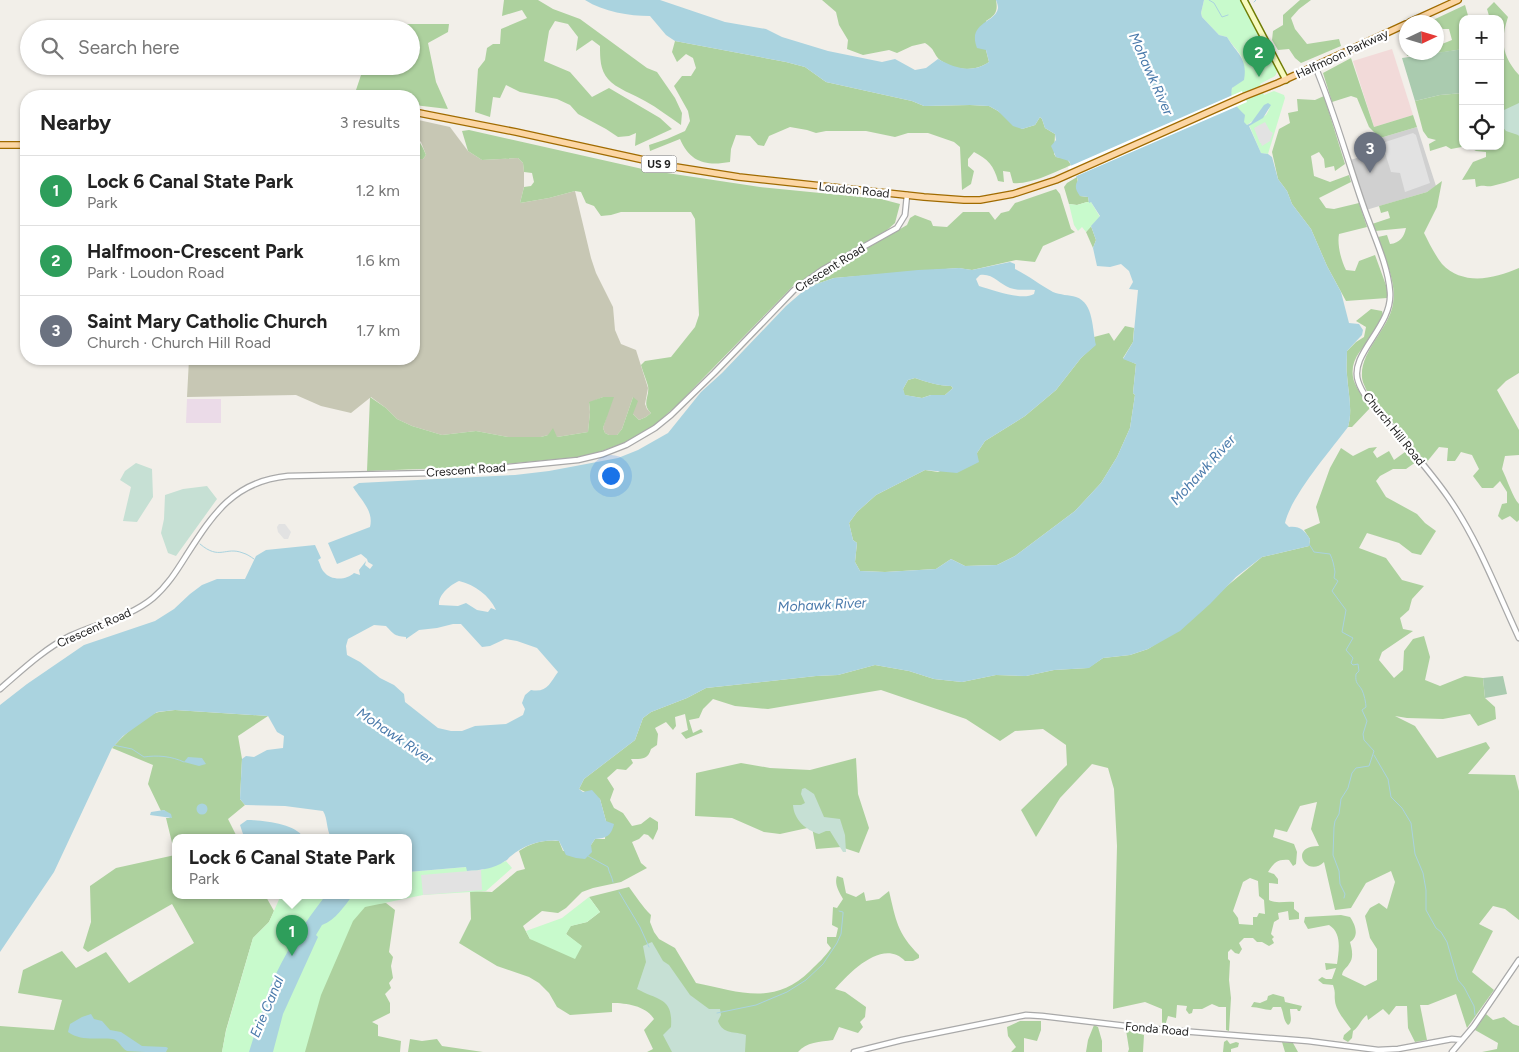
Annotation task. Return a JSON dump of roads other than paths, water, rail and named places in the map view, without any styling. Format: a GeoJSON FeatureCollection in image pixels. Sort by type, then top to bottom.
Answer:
{"type":"FeatureCollection","features":[{"type":"Feature","properties":{"kind":"main road"},"geometry":{"type":"LineString","coordinates":[[1244,0],[1286,80]]}},
{"type":"Feature","properties":{"kind":"main road"},"geometry":{"type":"LineString","coordinates":[[1425,15],[1458,0]]}},
{"type":"Feature","properties":{"kind":"main road","name":"Halfmoon Parkway"},"geometry":{"type":"LineString","coordinates":[[1278,83],[1399,27]]}},
{"type":"Feature","properties":{"kind":"main road","name":"Loudon Road"},"geometry":{"type":"LineString","coordinates":[[420,113],[516,132],[676,168],[786,183],[964,200],[999,198],[1042,185],[1278,83]]}},
{"type":"Feature","properties":{"kind":"main road"},"geometry":{"type":"LineString","coordinates":[[0,145],[20,145]]}},
{"type":"Feature","properties":{"kind":"street","name":"Church Hill Road"},"geometry":{"type":"LineString","coordinates":[[1315,66],[1382,258],[1390,292],[1390,304],[1384,321],[1359,362],[1357,368],[1358,381],[1374,406],[1437,482],[1456,509],[1472,535],[1519,638]]}},
{"type":"Feature","properties":{"kind":"street","name":"Crescent Road"},"geometry":{"type":"LineString","coordinates":[[0,689],[55,644],[74,634],[132,611],[151,599],[169,582],[213,515],[233,496],[253,484],[272,478],[288,476],[432,473],[578,460],[604,454],[643,436],[671,415],[794,290],[822,270],[897,228],[905,215],[907,195]]}},
{"type":"Feature","properties":{"kind":"street"},"geometry":{"type":"LineString","coordinates":[[1452,1052],[1489,1004],[1519,960]]}},
{"type":"Feature","properties":{"kind":"street","name":"Fonda Road"},"geometry":{"type":"LineString","coordinates":[[854,1052],[902,1040],[1026,1015],[1142,1028],[1308,1041],[1378,1050],[1398,1049],[1452,1039],[1462,1040]]}},
{"type":"Feature","properties":{"kind":"water","name":"Mohawk River"},"geometry":{"type":"Polygon","coordinates":[[[585,0],[660,0],[725,22],[766,29],[782,37],[828,51],[882,62],[895,59],[915,70],[926,68],[938,59],[957,67],[970,69],[983,66],[989,62],[986,50],[977,48],[975,39],[979,28],[996,13],[998,5],[996,0],[1204,0],[1202,17],[1219,35],[1227,37],[1243,61],[1244,80],[1232,88],[1233,100],[1245,115],[1244,122],[1247,125],[1251,123],[1264,105],[1268,103],[1271,105],[1263,118],[1249,126],[1261,153],[1272,157],[1278,179],[1287,191],[1292,204],[1311,229],[1341,292],[1349,323],[1359,324],[1363,330],[1362,335],[1347,351],[1350,408],[1348,427],[1303,487],[1285,523],[1289,527],[1296,527],[1304,531],[1310,539],[1309,546],[1262,557],[1236,577],[1180,631],[1148,649],[1130,655],[1103,658],[1089,668],[1054,670],[1026,676],[996,675],[962,682],[934,679],[909,671],[875,665],[838,675],[706,688],[687,698],[651,712],[643,718],[635,740],[584,779],[579,789],[583,792],[592,790],[600,799],[606,821],[614,824],[608,836],[595,839],[591,845],[592,852],[585,859],[566,855],[559,841],[547,841],[528,846],[516,852],[501,864],[487,869],[467,871],[466,867],[412,872],[412,834],[330,834],[323,811],[285,806],[245,805],[240,799],[242,759],[246,756],[254,757],[267,750],[283,748],[284,736],[277,732],[268,716],[175,710],[157,712],[123,736],[112,748],[54,872],[0,952],[0,705],[84,645],[155,621],[174,609],[202,585],[217,579],[245,579],[256,556],[266,550],[315,545],[321,558],[318,560],[322,569],[327,575],[335,578],[347,577],[354,573],[360,575],[359,570],[366,561],[365,565],[370,569],[373,565],[361,554],[337,564],[328,543],[370,527],[371,521],[368,511],[353,487],[359,483],[515,475],[549,471],[618,458],[638,450],[668,433],[701,392],[722,373],[786,306],[808,287],[834,278],[918,270],[959,268],[972,270],[1010,262],[1015,264],[1015,269],[1053,292],[1082,300],[1089,311],[1093,324],[1096,345],[1081,358],[1056,390],[1025,416],[985,441],[977,453],[979,462],[957,473],[925,470],[876,495],[857,512],[849,523],[853,540],[857,543],[855,562],[860,571],[885,572],[936,569],[951,559],[965,566],[997,565],[1015,556],[1075,511],[1101,483],[1117,457],[1130,428],[1135,395],[1133,393],[1136,364],[1123,359],[1133,342],[1138,290],[1129,289],[1133,282],[1129,271],[1121,264],[1110,267],[1097,266],[1093,248],[1096,240],[1091,226],[1100,216],[1091,202],[1089,203],[1088,197],[1080,196],[1077,192],[1078,180],[1069,161],[1056,157],[1051,146],[1056,140],[1055,134],[1045,128],[1040,117],[1035,125],[1022,129],[1013,126],[998,111],[989,106],[924,106],[912,101],[826,82],[805,67],[675,41],[666,35],[650,16],[634,15],[600,8],[585,0]],[[980,275],[976,279],[979,286],[1015,296],[1034,294],[1035,290],[1013,289],[992,277],[980,275]],[[915,378],[908,380],[903,389],[905,395],[922,398],[931,395],[945,395],[953,388],[951,386],[937,385],[915,378]],[[459,581],[448,588],[443,594],[439,605],[458,606],[466,603],[477,610],[488,612],[491,608],[496,610],[485,595],[471,585],[459,581]],[[461,624],[419,630],[406,639],[406,637],[394,634],[386,626],[374,625],[348,639],[346,646],[347,655],[360,662],[380,678],[394,685],[404,694],[405,702],[438,728],[451,731],[462,731],[475,726],[506,724],[523,715],[525,709],[522,703],[525,695],[531,690],[544,689],[558,672],[537,648],[505,639],[490,646],[482,647],[461,624]]]}},
{"type":"Feature","properties":{"kind":"water"},"geometry":{"type":"Polygon","coordinates":[[[188,757],[202,758],[206,764],[199,766],[184,762],[188,757]]]}},
{"type":"Feature","properties":{"kind":"water"},"geometry":{"type":"Polygon","coordinates":[[[202,803],[208,809],[202,815],[196,809],[202,803]]]}},
{"type":"Feature","properties":{"kind":"water"},"geometry":{"type":"Polygon","coordinates":[[[164,810],[171,814],[172,818],[150,815],[151,812],[164,810]]]}},
{"type":"Feature","properties":{"kind":"water"},"geometry":{"type":"Polygon","coordinates":[[[247,820],[269,822],[286,826],[300,834],[243,834],[240,825],[247,820]]]}},
{"type":"Feature","properties":{"kind":"water","name":"Erie Canal"},"geometry":{"type":"Polygon","coordinates":[[[323,899],[350,899],[336,916],[322,925],[316,935],[318,937],[283,1014],[273,1052],[249,1052],[254,1036],[252,1029],[262,1013],[276,975],[295,939],[323,899]]]}},
{"type":"Feature","properties":{"kind":"water"},"geometry":{"type":"Polygon","coordinates":[[[91,1014],[94,1019],[102,1021],[110,1030],[121,1032],[142,1046],[168,1048],[166,1052],[127,1051],[113,1039],[84,1038],[68,1032],[70,1024],[91,1014]]]}},
{"type":"Feature","properties":{"kind":"waterway"},"geometry":{"type":"LineString","coordinates":[[1209,0],[1214,3],[1222,17],[1228,15]]}},
{"type":"Feature","properties":{"kind":"waterway"},"geometry":{"type":"LineString","coordinates":[[200,544],[213,552],[237,551],[254,559]]}},
{"type":"Feature","properties":{"kind":"waterway"},"geometry":{"type":"LineString","coordinates":[[1309,544],[1314,552],[1330,554],[1333,561],[1334,578],[1338,581],[1332,591],[1346,610],[1342,632],[1353,638],[1346,650],[1353,658],[1351,663],[1353,665],[1358,664],[1359,671],[1356,674],[1356,680],[1362,690],[1365,701],[1366,707],[1362,710],[1367,721],[1363,734],[1364,740],[1374,751],[1369,766],[1356,768],[1352,773],[1348,788],[1341,799],[1339,814],[1335,821],[1333,855],[1339,871],[1340,884],[1345,894],[1344,898]]}},
{"type":"Feature","properties":{"kind":"waterway"},"geometry":{"type":"LineString","coordinates":[[113,745],[132,749],[144,757],[164,756],[184,762]]}},
{"type":"Feature","properties":{"kind":"waterway"},"geometry":{"type":"LineString","coordinates":[[1374,755],[1388,779],[1391,797],[1402,808],[1411,823],[1415,854],[1423,873],[1426,890],[1426,910],[1436,928],[1447,942],[1458,980],[1474,1006],[1475,1015]]}},
{"type":"Feature","properties":{"kind":"waterway"},"geometry":{"type":"LineString","coordinates":[[588,856],[608,867],[613,882]]}},
{"type":"Feature","properties":{"kind":"waterway"},"geometry":{"type":"LineString","coordinates":[[619,892],[640,927],[649,947]]}},
{"type":"Feature","properties":{"kind":"waterway"},"geometry":{"type":"LineString","coordinates":[[717,1013],[756,1005],[787,992],[806,980],[823,964],[837,943],[841,934],[843,914],[843,912],[839,911]]}},
{"type":"Feature","properties":{"kind":"place","name":"Halfmoon-Crescent Park"},"geometry":{"type":"Point","coordinates":[1259,77]}},
{"type":"Feature","properties":{"kind":"place","name":"Saint Mary Catholic Church"},"geometry":{"type":"Point","coordinates":[1370,173]}},
{"type":"Feature","properties":{"kind":"place","name":"Lock 6 Canal State Park"},"geometry":{"type":"Point","coordinates":[292,956]}}]}
